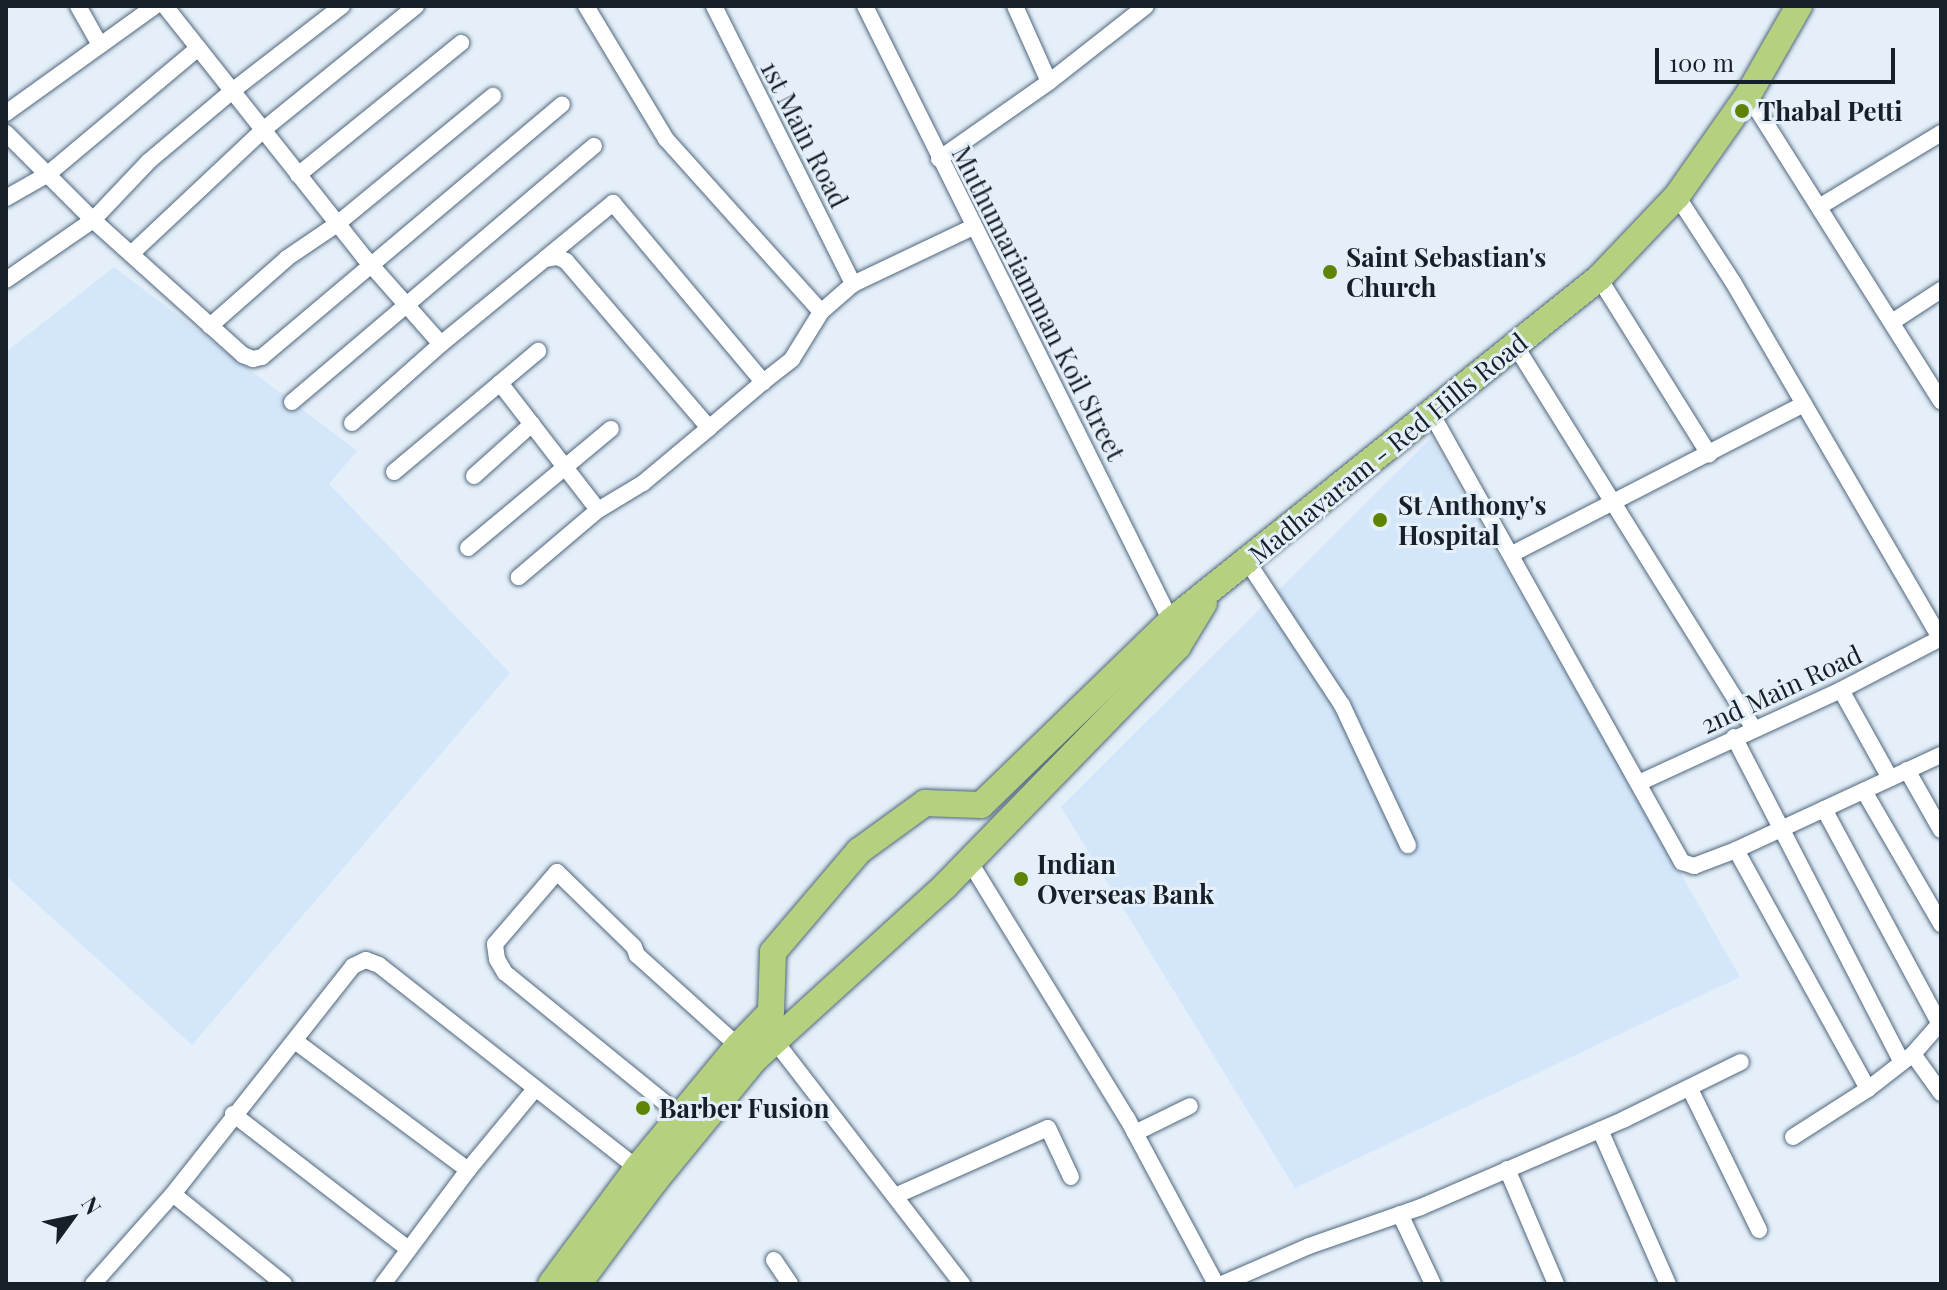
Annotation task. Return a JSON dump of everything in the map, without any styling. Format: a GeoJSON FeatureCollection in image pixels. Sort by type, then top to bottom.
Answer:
{"type":"FeatureCollection","features":[{"type":"Feature","properties":{"kind":"main road","name":"Madhavaram - Red Hills Road"},"geometry":{"type":"LineString","coordinates":[[738,1046],[771,1012],[773,952],[859,851],[925,803],[981,805],[1171,621],[1599,278],[1677,196],[1748,95],[1799,6]]}},
{"type":"Feature","properties":{"kind":"main road","name":"Madhavaram - Red Hills Road"},"geometry":{"type":"LineString","coordinates":[[968,859],[1178,646],[1212,590]]}},
{"type":"Feature","properties":{"kind":"main road"},"geometry":{"type":"LineString","coordinates":[[578,1284],[654,1182],[754,1060],[945,886],[968,859]]}},
{"type":"Feature","properties":{"kind":"main road"},"geometry":{"type":"LineString","coordinates":[[551,1284],[637,1168],[738,1046]]}},
{"type":"Feature","properties":{"kind":"street"},"geometry":{"type":"LineString","coordinates":[[78,6],[100,45]]}},
{"type":"Feature","properties":{"kind":"street"},"geometry":{"type":"LineString","coordinates":[[6,113],[155,6]]}},
{"type":"Feature","properties":{"kind":"street"},"geometry":{"type":"LineString","coordinates":[[165,6],[337,224],[441,344]]}},
{"type":"Feature","properties":{"kind":"street"},"geometry":{"type":"LineString","coordinates":[[6,280],[93,220],[149,161],[232,91],[342,6]]}},
{"type":"Feature","properties":{"kind":"street"},"geometry":{"type":"LineString","coordinates":[[131,254],[263,130],[416,6]]}},
{"type":"Feature","properties":{"kind":"street"},"geometry":{"type":"LineString","coordinates":[[586,6],[666,139],[821,312]]}},
{"type":"Feature","properties":{"kind":"street","name":"1st Main Road"},"geometry":{"type":"LineString","coordinates":[[714,6],[853,284]]}},
{"type":"Feature","properties":{"kind":"street","name":"Muthumariamman Koil Street"},"geometry":{"type":"LineString","coordinates":[[865,6],[1171,621]]}},
{"type":"Feature","properties":{"kind":"street"},"geometry":{"type":"LineString","coordinates":[[1015,6],[1049,82]]}},
{"type":"Feature","properties":{"kind":"street"},"geometry":{"type":"LineString","coordinates":[[939,159],[1049,82],[1129,12],[1146,6]]}},
{"type":"Feature","properties":{"kind":"street"},"geometry":{"type":"LineString","coordinates":[[298,175],[461,43]]}},
{"type":"Feature","properties":{"kind":"street"},"geometry":{"type":"LineString","coordinates":[[6,198],[48,174],[198,48]]}},
{"type":"Feature","properties":{"kind":"street"},"geometry":{"type":"LineString","coordinates":[[1748,95],[1941,401]]}},
{"type":"Feature","properties":{"kind":"street"},"geometry":{"type":"LineString","coordinates":[[210,326],[287,258],[337,224],[493,96]]}},
{"type":"Feature","properties":{"kind":"street"},"geometry":{"type":"LineString","coordinates":[[6,133],[93,220],[243,355],[253,359],[262,357],[562,104]]}},
{"type":"Feature","properties":{"kind":"street"},"geometry":{"type":"LineString","coordinates":[[1819,207],[1941,133]]}},
{"type":"Feature","properties":{"kind":"street"},"geometry":{"type":"LineString","coordinates":[[292,402],[594,146]]}},
{"type":"Feature","properties":{"kind":"street"},"geometry":{"type":"LineString","coordinates":[[1677,196],[1733,282],[1941,639]]}},
{"type":"Feature","properties":{"kind":"street"},"geometry":{"type":"LineString","coordinates":[[352,423],[441,344],[613,203],[763,382]]}},
{"type":"Feature","properties":{"kind":"street"},"geometry":{"type":"LineString","coordinates":[[519,577],[598,510],[643,483],[792,359],[821,312],[853,284],[973,227]]}},
{"type":"Feature","properties":{"kind":"street"},"geometry":{"type":"LineString","coordinates":[[545,259],[558,257],[566,261],[709,428]]}},
{"type":"Feature","properties":{"kind":"street"},"geometry":{"type":"LineString","coordinates":[[1599,278],[1709,454]]}},
{"type":"Feature","properties":{"kind":"street"},"geometry":{"type":"LineString","coordinates":[[1892,322],[1941,290]]}},
{"type":"Feature","properties":{"kind":"street"},"geometry":{"type":"LineString","coordinates":[[1515,345],[1753,728]]}},
{"type":"Feature","properties":{"kind":"street"},"geometry":{"type":"LineString","coordinates":[[394,472],[538,351]]}},
{"type":"Feature","properties":{"kind":"street"},"geometry":{"type":"LineString","coordinates":[[500,383],[598,510]]}},
{"type":"Feature","properties":{"kind":"street"},"geometry":{"type":"LineString","coordinates":[[1512,554],[1804,404]]}},
{"type":"Feature","properties":{"kind":"street"},"geometry":{"type":"LineString","coordinates":[[1430,411],[1641,782],[1682,862],[1694,866],[1736,850],[1941,755]]}},
{"type":"Feature","properties":{"kind":"street"},"geometry":{"type":"LineString","coordinates":[[474,476],[532,424]]}},
{"type":"Feature","properties":{"kind":"street"},"geometry":{"type":"LineString","coordinates":[[468,548],[611,429]]}},
{"type":"Feature","properties":{"kind":"street"},"geometry":{"type":"LineString","coordinates":[[1247,561],[1342,705],[1408,845]]}},
{"type":"Feature","properties":{"kind":"street","name":"2nd Main Road"},"geometry":{"type":"LineString","coordinates":[[1641,782],[1841,690],[1941,639]]}},
{"type":"Feature","properties":{"kind":"street"},"geometry":{"type":"LineString","coordinates":[[1841,690],[1890,778]]}},
{"type":"Feature","properties":{"kind":"street"},"geometry":{"type":"LineString","coordinates":[[1734,737],[1908,1058],[1941,1093]]}},
{"type":"Feature","properties":{"kind":"street"},"geometry":{"type":"LineString","coordinates":[[1907,770],[1941,830]]}},
{"type":"Feature","properties":{"kind":"street"},"geometry":{"type":"LineString","coordinates":[[1864,791],[1941,924]]}},
{"type":"Feature","properties":{"kind":"street"},"geometry":{"type":"LineString","coordinates":[[1793,1137],[1868,1089],[1908,1058],[1940,1022],[1824,809]]}},
{"type":"Feature","properties":{"kind":"street"},"geometry":{"type":"LineString","coordinates":[[1736,850],[1868,1089]]}},
{"type":"Feature","properties":{"kind":"street"},"geometry":{"type":"LineString","coordinates":[[968,859],[1135,1133],[1219,1284],[1309,1246],[1400,1214],[1600,1130],[1741,1062]]}},
{"type":"Feature","properties":{"kind":"street"},"geometry":{"type":"LineString","coordinates":[[680,1115],[505,973],[497,959],[495,944],[557,872],[634,947],[637,955],[738,1046]]}},
{"type":"Feature","properties":{"kind":"street"},"geometry":{"type":"LineString","coordinates":[[93,1284],[173,1194],[233,1114],[353,966],[366,960],[379,965],[637,1168]]}},
{"type":"Feature","properties":{"kind":"street"},"geometry":{"type":"LineString","coordinates":[[295,1041],[468,1170]]}},
{"type":"Feature","properties":{"kind":"street"},"geometry":{"type":"LineString","coordinates":[[775,1041],[962,1284]]}},
{"type":"Feature","properties":{"kind":"street"},"geometry":{"type":"LineString","coordinates":[[383,1284],[468,1170],[535,1089]]}},
{"type":"Feature","properties":{"kind":"street"},"geometry":{"type":"LineString","coordinates":[[1690,1089],[1759,1230]]}},
{"type":"Feature","properties":{"kind":"street"},"geometry":{"type":"LineString","coordinates":[[1135,1133],[1190,1106]]}},
{"type":"Feature","properties":{"kind":"street"},"geometry":{"type":"LineString","coordinates":[[233,1114],[408,1249]]}},
{"type":"Feature","properties":{"kind":"street"},"geometry":{"type":"LineString","coordinates":[[895,1196],[1048,1128],[1071,1177]]}},
{"type":"Feature","properties":{"kind":"street"},"geometry":{"type":"LineString","coordinates":[[1600,1130],[1668,1284]]}},
{"type":"Feature","properties":{"kind":"street"},"geometry":{"type":"LineString","coordinates":[[1507,1169],[1556,1284]]}},
{"type":"Feature","properties":{"kind":"street"},"geometry":{"type":"LineString","coordinates":[[173,1194],[284,1284]]}},
{"type":"Feature","properties":{"kind":"street"},"geometry":{"type":"LineString","coordinates":[[1400,1214],[1433,1284]]}},
{"type":"Feature","properties":{"kind":"street"},"geometry":{"type":"LineString","coordinates":[[774,1260],[790,1284]]}},
{"type":"Feature","properties":{"kind":"shaded area"},"geometry":{"type":"Polygon","coordinates":[[[114,267],[357,451],[329,484],[510,673],[192,1045],[6,876],[6,352],[114,267]]]}},
{"type":"Feature","properties":{"kind":"shaded area"},"geometry":{"type":"Polygon","coordinates":[[[1431,438],[1740,977],[1295,1188],[1061,807],[1431,438]]]}},
{"type":"Feature","properties":{"kind":"place","name":"Thabal Petti"},"geometry":{"type":"Point","coordinates":[1742,111]}},
{"type":"Feature","properties":{"kind":"place","name":"Saint Sebastian's Church"},"geometry":{"type":"Point","coordinates":[1330,272]}},
{"type":"Feature","properties":{"kind":"place","name":"St Anthony's Hospital"},"geometry":{"type":"Point","coordinates":[1380,520]}},
{"type":"Feature","properties":{"kind":"place","name":"Indian Overseas Bank"},"geometry":{"type":"Point","coordinates":[1021,879]}},
{"type":"Feature","properties":{"kind":"place","name":"Barber Fusion"},"geometry":{"type":"Point","coordinates":[643,1108]}}]}
